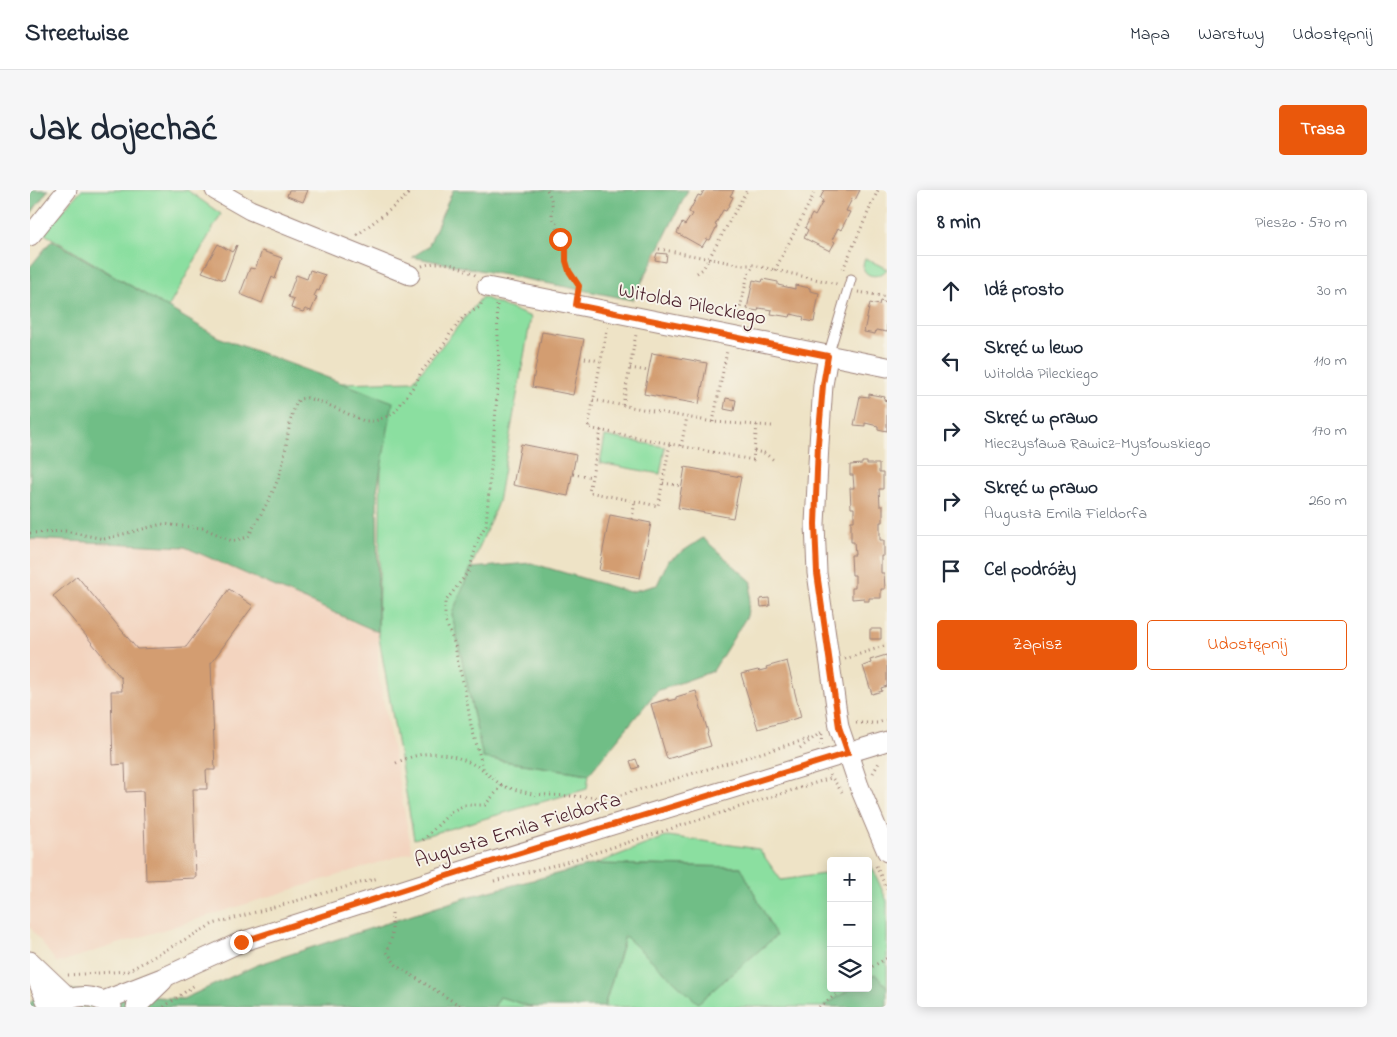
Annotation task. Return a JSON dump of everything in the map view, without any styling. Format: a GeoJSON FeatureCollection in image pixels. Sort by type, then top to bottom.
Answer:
{"type":"FeatureCollection","features":[{"type":"Feature","properties":{"kind":"street"},"geometry":{"type":"LineString","coordinates":[[30,236],[67,190]]}},
{"type":"Feature","properties":{"kind":"street"},"geometry":{"type":"LineString","coordinates":[[215,190],[250,210],[410,275]]}},
{"type":"Feature","properties":{"kind":"street","name":"Witolda Pileckiego"},"geometry":{"type":"LineString","coordinates":[[488,288],[887,367]]}},
{"type":"Feature","properties":{"kind":"street"},"geometry":{"type":"LineString","coordinates":[[828,356],[823,385],[818,444],[815,524],[817,573],[839,727],[881,857]]}},
{"type":"Feature","properties":{"kind":"street","name":"Augusta Emila Fieldorfa"},"geometry":{"type":"LineString","coordinates":[[108,1004],[241,942],[481,865],[828,769],[848,753],[885,750]]}},
{"type":"Feature","properties":{"kind":"street"},"geometry":{"type":"LineString","coordinates":[[30,962],[64,1003],[82,996],[93,997],[108,1004]]}},
{"type":"Feature","properties":{"kind":"street"},"geometry":{"type":"LineString","coordinates":[[30,962],[49,1007]]}},
{"type":"Feature","properties":{"kind":"street","name":"Augusta Emila Fieldorfa"},"geometry":{"type":"LineString","coordinates":[[136,1007],[167,976]]}},
{"type":"Feature","properties":{"kind":"lane"},"geometry":{"type":"LineString","coordinates":[[828,356],[848,285]]}},
{"type":"Feature","properties":{"kind":"path"},"geometry":{"type":"LineString","coordinates":[[349,251],[355,236],[392,210],[413,190]]}},
{"type":"Feature","properties":{"kind":"path"},"geometry":{"type":"LineString","coordinates":[[547,190],[553,208],[552,216],[566,250],[566,261],[569,271],[579,286],[576,305]]}},
{"type":"Feature","properties":{"kind":"path"},"geometry":{"type":"LineString","coordinates":[[697,274],[702,269],[747,190]]}},
{"type":"Feature","properties":{"kind":"path"},"geometry":{"type":"LineString","coordinates":[[775,270],[816,190]]}},
{"type":"Feature","properties":{"kind":"path"},"geometry":{"type":"LineString","coordinates":[[834,292],[878,190]]}},
{"type":"Feature","properties":{"kind":"path"},"geometry":{"type":"LineString","coordinates":[[659,249],[742,265],[753,265],[848,285],[887,297]]}},
{"type":"Feature","properties":{"kind":"path"},"geometry":{"type":"LineString","coordinates":[[410,275],[418,267],[432,263],[460,265],[479,277],[496,300],[499,374],[486,525],[478,539],[469,571],[445,602],[445,620],[455,645],[464,685],[470,726],[484,771]]}},
{"type":"Feature","properties":{"kind":"path"},"geometry":{"type":"LineString","coordinates":[[737,322],[748,274],[753,265]]}},
{"type":"Feature","properties":{"kind":"path"},"geometry":{"type":"LineString","coordinates":[[30,533],[65,531],[104,539],[162,524],[203,528],[232,541],[248,537],[271,496],[280,472],[294,407],[299,399],[307,398],[324,403],[364,421],[375,421],[394,414],[416,383],[421,372],[464,316],[480,307],[488,288]]}},
{"type":"Feature","properties":{"kind":"path"},"geometry":{"type":"LineString","coordinates":[[614,330],[607,329],[588,428],[753,460],[757,425]]}},
{"type":"Feature","properties":{"kind":"path"},"geometry":{"type":"LineString","coordinates":[[623,405],[636,334],[629,333]]}},
{"type":"Feature","properties":{"kind":"path"},"geometry":{"type":"LineString","coordinates":[[713,422],[727,351],[736,352]]}},
{"type":"Feature","properties":{"kind":"path"},"geometry":{"type":"LineString","coordinates":[[580,357],[600,361]]}},
{"type":"Feature","properties":{"kind":"path"},"geometry":{"type":"LineString","coordinates":[[630,368],[648,371]]}},
{"type":"Feature","properties":{"kind":"path"},"geometry":{"type":"LineString","coordinates":[[593,400],[713,422],[772,426]]}},
{"type":"Feature","properties":{"kind":"path"},"geometry":{"type":"LineString","coordinates":[[681,446],[687,417]]}},
{"type":"Feature","properties":{"kind":"path"},"geometry":{"type":"LineString","coordinates":[[601,430],[589,492],[635,502],[658,506],[670,444]]}},
{"type":"Feature","properties":{"kind":"path"},"geometry":{"type":"LineString","coordinates":[[754,451],[764,453],[774,460]]}},
{"type":"Feature","properties":{"kind":"path"},"geometry":{"type":"LineString","coordinates":[[573,474],[592,477]]}},
{"type":"Feature","properties":{"kind":"path"},"geometry":{"type":"LineString","coordinates":[[663,483],[682,486]]}},
{"type":"Feature","properties":{"kind":"path"},"geometry":{"type":"LineString","coordinates":[[632,519],[635,502]]}},
{"type":"Feature","properties":{"kind":"path"},"geometry":{"type":"LineString","coordinates":[[844,659],[887,645]]}},
{"type":"Feature","properties":{"kind":"path"},"geometry":{"type":"LineString","coordinates":[[843,651],[846,668]]}},
{"type":"Feature","properties":{"kind":"path"},"geometry":{"type":"LineString","coordinates":[[854,717],[855,723]]}},
{"type":"Feature","properties":{"kind":"path"},"geometry":{"type":"LineString","coordinates":[[850,724],[877,723],[887,720]]}},
{"type":"Feature","properties":{"kind":"path"},"geometry":{"type":"LineString","coordinates":[[821,725],[821,746],[828,769],[846,799]]}},
{"type":"Feature","properties":{"kind":"path"},"geometry":{"type":"LineString","coordinates":[[396,763],[427,753],[439,753],[464,759],[484,771],[502,786],[532,794],[610,798],[814,737]]}},
{"type":"Feature","properties":{"kind":"path"},"geometry":{"type":"LineString","coordinates":[[873,780],[873,773],[885,750]]}},
{"type":"Feature","properties":{"kind":"path"},"geometry":{"type":"LineString","coordinates":[[487,883],[566,862],[828,769]]}},
{"type":"Feature","properties":{"kind":"path"},"geometry":{"type":"LineString","coordinates":[[423,840],[451,812],[464,804],[485,804],[502,786]]}},
{"type":"Feature","properties":{"kind":"path"},"geometry":{"type":"LineString","coordinates":[[610,798],[613,808]]}},
{"type":"Feature","properties":{"kind":"path"},"geometry":{"type":"LineString","coordinates":[[881,857],[887,889]]}},
{"type":"Feature","properties":{"kind":"path"},"geometry":{"type":"LineString","coordinates":[[383,916],[401,910]]}},
{"type":"Feature","properties":{"kind":"path"},"geometry":{"type":"LineString","coordinates":[[392,913],[392,937],[387,952],[397,966],[462,1007]]}},
{"type":"Feature","properties":{"kind":"path"},"geometry":{"type":"LineString","coordinates":[[872,967],[887,958]]}},
{"type":"Feature","properties":{"kind":"path"},"geometry":{"type":"LineString","coordinates":[[164,1007],[199,982]]}},
{"type":"Feature","properties":{"kind":"path"},"geometry":{"type":"LineString","coordinates":[[819,1007],[839,992]]}},
{"type":"Feature","properties":{"kind":"shaded area"},"geometry":{"type":"Polygon","coordinates":[[[30,539],[185,547],[378,632],[378,672],[412,852],[57,963],[30,927],[30,539]]]}},
{"type":"Feature","properties":{"kind":"green space"},"geometry":{"type":"Polygon","coordinates":[[[30,190],[48,190],[30,215],[30,190]]]}},
{"type":"Feature","properties":{"kind":"green space"},"geometry":{"type":"Polygon","coordinates":[[[81,190],[187,190],[221,214],[168,308],[43,233],[81,190]]]}},
{"type":"Feature","properties":{"kind":"green space"},"geometry":{"type":"Polygon","coordinates":[[[453,190],[688,190],[633,300],[412,257],[428,247],[453,190]]]}},
{"type":"Feature","properties":{"kind":"green space"},"geometry":{"type":"Polygon","coordinates":[[[52,240],[218,337],[393,402],[377,491],[378,632],[185,547],[30,539],[30,267],[52,240]]]}},
{"type":"Feature","properties":{"kind":"green space"},"geometry":{"type":"Polygon","coordinates":[[[865,258],[887,269],[878,275],[869,275],[864,269],[865,258]]]}},
{"type":"Feature","properties":{"kind":"green space"},"geometry":{"type":"Polygon","coordinates":[[[482,297],[531,317],[498,502],[452,614],[483,758],[589,774],[587,789],[414,839],[378,632],[381,461],[342,383],[413,381],[482,297]]]}},
{"type":"Feature","properties":{"kind":"green space"},"geometry":{"type":"Polygon","coordinates":[[[605,436],[665,447],[660,474],[600,463],[605,436]]]}},
{"type":"Feature","properties":{"kind":"green space"},"geometry":{"type":"Polygon","coordinates":[[[703,538],[752,582],[747,616],[713,671],[657,691],[589,774],[483,758],[452,614],[471,568],[531,563],[630,592],[657,585],[668,561],[703,538]]]}},
{"type":"Feature","properties":{"kind":"green space"},"geometry":{"type":"Polygon","coordinates":[[[668,836],[759,849],[781,880],[827,874],[827,992],[846,992],[823,1007],[604,1007],[625,936],[741,867],[595,864],[668,836]]]}},
{"type":"Feature","properties":{"kind":"green space"},"geometry":{"type":"Polygon","coordinates":[[[595,864],[741,867],[776,936],[698,1003],[625,936],[604,1007],[532,1007],[500,997],[494,1007],[30,1007],[30,1003],[47,988],[183,999],[257,965],[471,896],[595,864]]]}},
{"type":"Feature","properties":{"kind":"green space"},"geometry":{"type":"Polygon","coordinates":[[[872,867],[887,901],[887,987],[875,974],[872,976],[872,867]]]}},
{"type":"Feature","properties":{"kind":"green space"},"geometry":{"type":"Polygon","coordinates":[[[875,974],[887,987],[887,1007],[823,1007],[846,992],[872,992],[872,976],[875,974]]]}},
{"type":"Feature","properties":{"kind":"green space"},"geometry":{"type":"Polygon","coordinates":[[[500,996],[532,1007],[494,1007],[500,996]]]}},
{"type":"Feature","properties":{"kind":"building"},"geometry":{"type":"Polygon","coordinates":[[[289,190],[308,190],[303,202],[287,196],[289,190]]]}},
{"type":"Feature","properties":{"kind":"building"},"geometry":{"type":"Polygon","coordinates":[[[704,190],[734,190],[730,196],[733,197],[726,211],[723,210],[710,240],[707,239],[702,247],[677,233],[682,223],[685,225],[692,214],[689,212],[698,195],[701,196],[704,190]]]}},
{"type":"Feature","properties":{"kind":"building"},"geometry":{"type":"Polygon","coordinates":[[[824,190],[860,190],[855,200],[852,199],[846,211],[850,212],[841,230],[838,228],[832,240],[835,242],[830,251],[804,238],[808,230],[805,228],[812,214],[815,216],[823,201],[820,199],[824,190]]]}},
{"type":"Feature","properties":{"kind":"building"},"geometry":{"type":"Polygon","coordinates":[[[218,244],[232,252],[237,245],[224,280],[202,272],[218,244]]]}},
{"type":"Feature","properties":{"kind":"building"},"geometry":{"type":"Polygon","coordinates":[[[262,251],[282,258],[275,279],[272,277],[262,303],[240,294],[250,268],[255,269],[262,251]]]}},
{"type":"Feature","properties":{"kind":"building"},"geometry":{"type":"Polygon","coordinates":[[[657,253],[667,254],[666,262],[655,260],[657,253]]]}},
{"type":"Feature","properties":{"kind":"building"},"geometry":{"type":"Polygon","coordinates":[[[310,270],[325,275],[319,291],[317,290],[314,296],[317,297],[311,311],[305,309],[303,312],[291,308],[294,299],[288,297],[296,275],[307,279],[310,270]]]}},
{"type":"Feature","properties":{"kind":"building"},"geometry":{"type":"Polygon","coordinates":[[[763,279],[778,282],[778,285],[795,289],[795,285],[810,288],[810,291],[819,293],[814,322],[803,320],[804,317],[791,314],[790,317],[771,314],[772,310],[759,308],[758,311],[747,309],[753,280],[762,282],[763,279]]]}},
{"type":"Feature","properties":{"kind":"building"},"geometry":{"type":"Polygon","coordinates":[[[880,301],[887,303],[887,332],[876,330],[875,334],[864,332],[870,303],[879,305],[880,301]]]}},
{"type":"Feature","properties":{"kind":"building"},"geometry":{"type":"Polygon","coordinates":[[[542,332],[584,339],[573,395],[532,387],[542,332]]]}},
{"type":"Feature","properties":{"kind":"building"},"geometry":{"type":"Polygon","coordinates":[[[652,353],[707,363],[699,404],[644,394],[652,353]]]}},
{"type":"Feature","properties":{"kind":"building"},"geometry":{"type":"Polygon","coordinates":[[[869,394],[885,397],[884,400],[887,401],[887,431],[878,429],[878,426],[865,423],[865,426],[854,425],[860,396],[869,397],[869,394]]]}},
{"type":"Feature","properties":{"kind":"building"},"geometry":{"type":"Polygon","coordinates":[[[726,398],[736,400],[734,411],[724,409],[726,398]]]}},
{"type":"Feature","properties":{"kind":"building"},"geometry":{"type":"Polygon","coordinates":[[[521,444],[576,455],[568,496],[513,485],[521,444]]]}},
{"type":"Feature","properties":{"kind":"building"},"geometry":{"type":"Polygon","coordinates":[[[862,462],[879,464],[879,473],[883,473],[883,489],[879,489],[880,506],[883,506],[883,522],[880,522],[880,540],[884,540],[884,556],[881,556],[881,573],[884,573],[885,589],[881,589],[881,598],[869,598],[869,601],[864,601],[864,598],[852,599],[852,588],[855,588],[855,575],[852,575],[851,555],[855,555],[854,542],[851,542],[851,521],[854,521],[854,508],[851,508],[850,488],[854,488],[853,475],[850,475],[850,465],[862,464],[862,462]]]}},
{"type":"Feature","properties":{"kind":"building"},"geometry":{"type":"Polygon","coordinates":[[[685,467],[741,477],[733,518],[678,508],[685,467]]]}},
{"type":"Feature","properties":{"kind":"building"},"geometry":{"type":"Polygon","coordinates":[[[610,515],[651,523],[640,578],[599,570],[610,515]]]}},
{"type":"Feature","properties":{"kind":"building"},"geometry":{"type":"Polygon","coordinates":[[[77,576],[137,649],[186,647],[229,589],[253,606],[211,663],[215,770],[206,770],[207,789],[193,789],[196,878],[146,880],[143,791],[126,792],[125,764],[113,765],[111,691],[122,691],[121,678],[53,596],[77,576]]]}},
{"type":"Feature","properties":{"kind":"building"},"geometry":{"type":"Polygon","coordinates":[[[769,598],[770,606],[761,607],[760,599],[769,598]]]}},
{"type":"Feature","properties":{"kind":"building"},"geometry":{"type":"Polygon","coordinates":[[[870,629],[881,629],[881,639],[870,639],[870,629]]]}},
{"type":"Feature","properties":{"kind":"building"},"geometry":{"type":"Polygon","coordinates":[[[886,655],[887,686],[881,688],[882,691],[872,694],[863,666],[871,663],[870,660],[886,655]]]}},
{"type":"Feature","properties":{"kind":"building"},"geometry":{"type":"Polygon","coordinates":[[[787,661],[801,717],[758,729],[741,674],[767,669],[766,667],[787,661]]]}},
{"type":"Feature","properties":{"kind":"building"},"geometry":{"type":"Polygon","coordinates":[[[696,691],[711,746],[667,759],[651,704],[668,699],[668,701],[676,699],[676,697],[696,691]]]}},
{"type":"Feature","properties":{"kind":"building"},"geometry":{"type":"Polygon","coordinates":[[[636,759],[639,767],[633,769],[630,761],[636,759]]]}},
{"type":"Feature","properties":{"kind":"route"},"geometry":{"type":"LineString","coordinates":[[241,942],[481,865],[848,753],[839,727],[817,573],[815,524],[818,444],[823,385],[828,356],[576,305],[579,286],[569,271],[566,261],[566,250],[560,239]]}}]}
